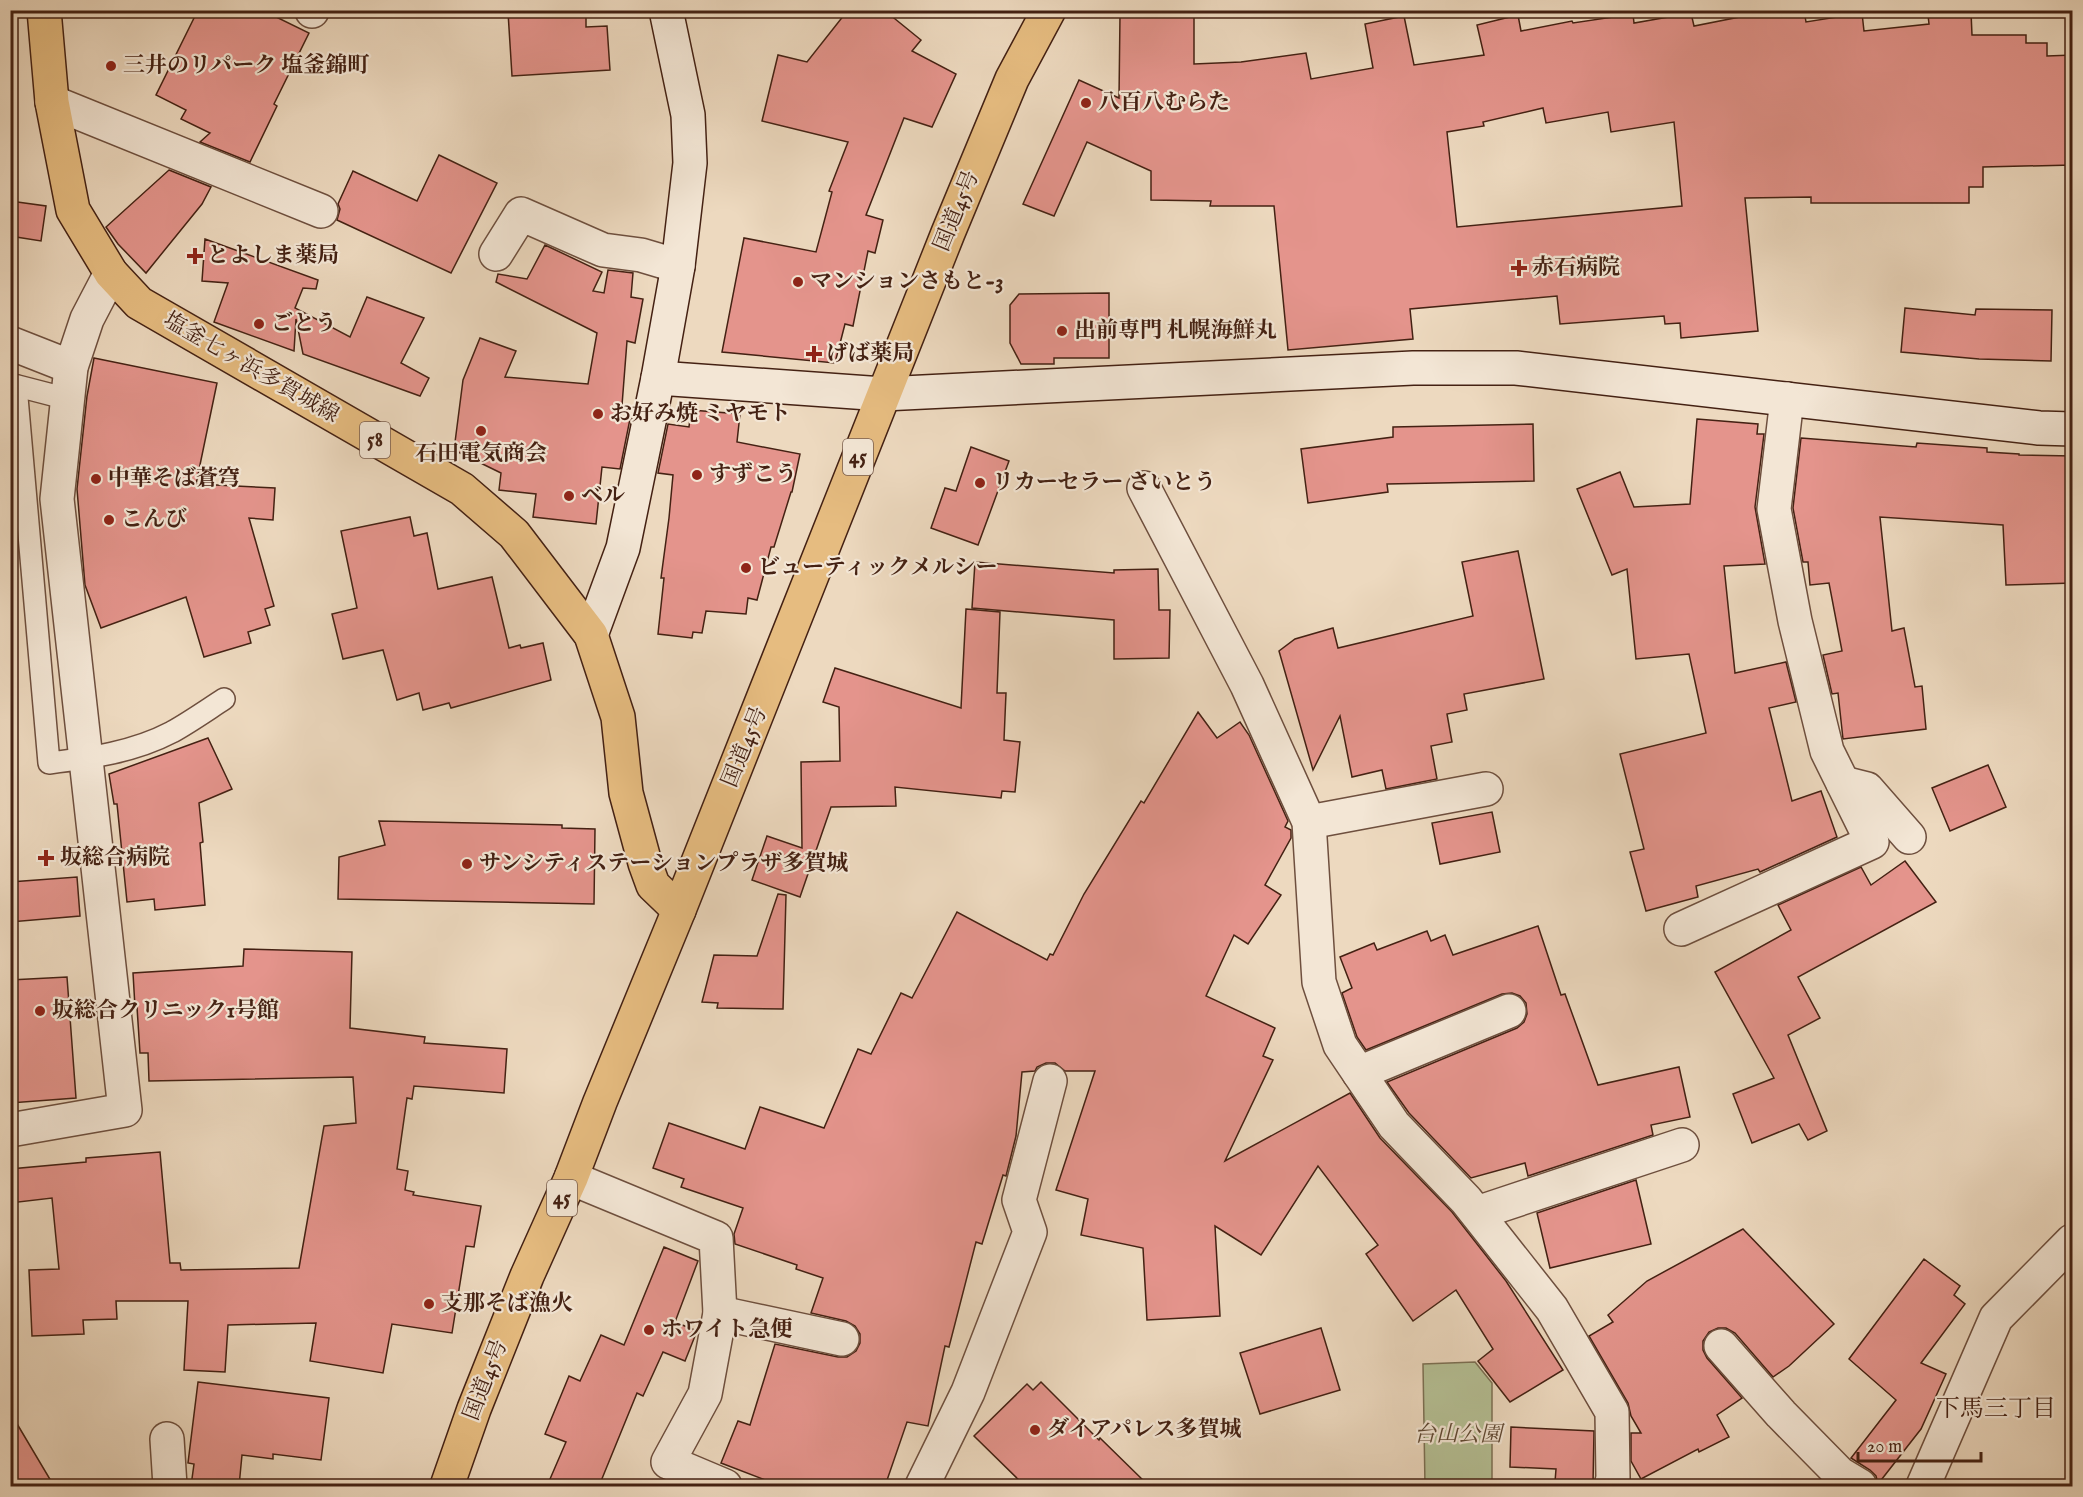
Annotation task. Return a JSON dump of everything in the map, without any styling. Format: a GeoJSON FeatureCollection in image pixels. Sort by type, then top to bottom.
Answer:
{"type":"FeatureCollection","features":[{"type":"Feature","properties":{"kind":"main road","name":"塩釜七ヶ浜多賀城線"},"geometry":{"type":"LineString","coordinates":[[44,10],[52,102],[73,210],[111,273],[139,303],[462,489],[514,534],[591,635],[618,717],[626,793],[645,863],[653,885],[679,910]]}},
{"type":"Feature","properties":{"kind":"main road","name":"国道45号"},"geometry":{"type":"LineString","coordinates":[[447,1486],[474,1409],[527,1276],[571,1178],[883,394],[1012,78],[1049,10]]}},
{"type":"Feature","properties":{"kind":"street"},"geometry":{"type":"LineString","coordinates":[[591,635],[623,548],[658,378],[678,266],[690,163],[688,115],[666,10]]}},
{"type":"Feature","properties":{"kind":"street"},"geometry":{"type":"LineString","coordinates":[[52,102],[321,211]]}},
{"type":"Feature","properties":{"kind":"street"},"geometry":{"type":"LineString","coordinates":[[496,254],[521,214],[603,250],[641,255],[678,266]]}},
{"type":"Feature","properties":{"kind":"street"},"geometry":{"type":"LineString","coordinates":[[10,1130],[125,1110],[57,499],[71,367],[87,319],[111,273]]}},
{"type":"Feature","properties":{"kind":"street"},"geometry":{"type":"LineString","coordinates":[[10,343],[71,367]]}},
{"type":"Feature","properties":{"kind":"street"},"geometry":{"type":"LineString","coordinates":[[658,378],[883,394],[1413,368],[1516,368],[2039,428],[2073,429]]}},
{"type":"Feature","properties":{"kind":"street"},"geometry":{"type":"LineString","coordinates":[[1681,929],[1872,842],[1827,751],[1795,621],[1774,509],[1787,399]]}},
{"type":"Feature","properties":{"kind":"street"},"geometry":{"type":"LineString","coordinates":[[1144,488],[1247,685],[1309,822],[1319,982],[1340,1045],[1394,1125],[1477,1213],[1552,1309],[1611,1412],[1613,1478],[1611,1486]]}},
{"type":"Feature","properties":{"kind":"street"},"geometry":{"type":"LineString","coordinates":[[1843,783],[1867,789],[1909,837]]}},
{"type":"Feature","properties":{"kind":"street"},"geometry":{"type":"LineString","coordinates":[[1309,822],[1486,789]]}},
{"type":"Feature","properties":{"kind":"street"},"geometry":{"type":"LineString","coordinates":[[1359,1073],[1509,1011]]}},
{"type":"Feature","properties":{"kind":"street"},"geometry":{"type":"LineString","coordinates":[[922,1486],[968,1392],[1029,1232],[1019,1200],[1050,1082]]}},
{"type":"Feature","properties":{"kind":"street"},"geometry":{"type":"LineString","coordinates":[[1477,1213],[1682,1145]]}},
{"type":"Feature","properties":{"kind":"street"},"geometry":{"type":"LineString","coordinates":[[571,1178],[716,1238],[720,1313],[705,1394],[663,1474],[725,1486]]}},
{"type":"Feature","properties":{"kind":"street"},"geometry":{"type":"LineString","coordinates":[[1923,1486],[1996,1318],[2073,1241]]}},
{"type":"Feature","properties":{"kind":"street"},"geometry":{"type":"LineString","coordinates":[[720,1313],[842,1339]]}},
{"type":"Feature","properties":{"kind":"street"},"geometry":{"type":"LineString","coordinates":[[1721,1346],[1781,1414],[1831,1465],[1860,1486]]}},
{"type":"Feature","properties":{"kind":"street"},"geometry":{"type":"LineString","coordinates":[[168,1439],[170,1486]]}},
{"type":"Feature","properties":{"kind":"lane"},"geometry":{"type":"LineString","coordinates":[[68,399],[12,385],[49,764],[88,767],[171,732],[224,699]]}},
{"type":"Feature","properties":{"kind":"green space","name":"台山公園"},"geometry":{"type":"Polygon","coordinates":[[[1475,1362],[1492,1383],[1492,1486],[1425,1486],[1423,1364],[1475,1362]]]}},
{"type":"Feature","properties":{"kind":"building"},"geometry":{"type":"Polygon","coordinates":[[[198,10],[262,10],[309,33],[274,104],[277,106],[250,162],[200,142],[210,133],[181,119],[186,110],[156,95],[198,10]]]}},
{"type":"Feature","properties":{"kind":"building"},"geometry":{"type":"Polygon","coordinates":[[[586,10],[586,27],[607,26],[610,70],[512,76],[508,12],[586,10]]]}},
{"type":"Feature","properties":{"kind":"building"},"geometry":{"type":"Polygon","coordinates":[[[848,10],[884,10],[921,40],[912,51],[956,74],[932,127],[904,118],[866,215],[883,220],[875,253],[868,251],[853,326],[845,324],[835,363],[722,352],[744,238],[816,252],[832,192],[829,191],[848,142],[762,121],[778,55],[807,62],[848,10]]]}},
{"type":"Feature","properties":{"kind":"building"},"geometry":{"type":"Polygon","coordinates":[[[1775,10],[1804,10],[1806,22],[1862,13],[1864,31],[1929,24],[1928,15],[1971,12],[1972,35],[2026,35],[2026,43],[2047,43],[2047,56],[2073,55],[2073,165],[1983,167],[1983,187],[1969,187],[1969,203],[1811,203],[1811,197],[1745,198],[1758,331],[1681,338],[1680,323],[1665,324],[1664,316],[1560,324],[1557,296],[1410,309],[1413,339],[1288,350],[1274,206],[1210,206],[1211,201],[1151,200],[1151,171],[1087,142],[1054,216],[1023,204],[1079,80],[1119,98],[1120,15],[1194,15],[1194,64],[1241,62],[1306,53],[1311,79],[1373,68],[1365,24],[1404,16],[1414,65],[1484,55],[1477,25],[1518,15],[1521,31],[1572,21],[1573,23],[1633,14],[1634,23],[1691,13],[1694,26],[1775,10]],[[1543,108],[1483,122],[1484,126],[1447,132],[1457,227],[1682,206],[1674,122],[1611,132],[1608,112],[1546,123],[1543,108]]]}},
{"type":"Feature","properties":{"kind":"building"},"geometry":{"type":"Polygon","coordinates":[[[439,155],[497,183],[451,273],[337,220],[340,209],[338,204],[353,171],[417,201],[439,155]]]}},
{"type":"Feature","properties":{"kind":"building"},"geometry":{"type":"Polygon","coordinates":[[[169,170],[211,187],[202,204],[146,273],[118,244],[106,227],[169,170]]]}},
{"type":"Feature","properties":{"kind":"building"},"geometry":{"type":"Polygon","coordinates":[[[10,201],[46,206],[41,241],[10,236],[10,201]]]}},
{"type":"Feature","properties":{"kind":"building"},"geometry":{"type":"Polygon","coordinates":[[[205,239],[318,280],[316,289],[303,288],[295,308],[350,337],[367,297],[424,318],[401,363],[429,378],[420,396],[303,354],[296,319],[294,351],[214,322],[228,283],[202,281],[205,239]]]}},
{"type":"Feature","properties":{"kind":"building"},"geometry":{"type":"Polygon","coordinates":[[[545,245],[602,272],[593,291],[604,293],[608,270],[633,273],[631,297],[643,299],[635,343],[627,341],[621,418],[630,419],[620,469],[602,467],[596,524],[533,517],[536,494],[499,490],[501,473],[454,450],[463,380],[480,338],[516,351],[505,377],[588,384],[597,333],[496,282],[498,274],[527,279],[545,245]]]}},
{"type":"Feature","properties":{"kind":"building"},"geometry":{"type":"Polygon","coordinates":[[[1109,293],[1109,358],[1054,358],[1054,364],[1021,364],[1010,343],[1010,305],[1019,294],[1109,293]]]}},
{"type":"Feature","properties":{"kind":"building"},"geometry":{"type":"Polygon","coordinates":[[[1905,308],[1975,315],[1976,309],[2052,310],[2051,361],[1979,359],[1901,352],[1905,308]]]}},
{"type":"Feature","properties":{"kind":"building"},"geometry":{"type":"Polygon","coordinates":[[[94,358],[217,383],[196,484],[275,488],[273,520],[249,518],[274,606],[265,609],[270,625],[248,632],[251,643],[204,657],[186,597],[101,628],[85,585],[77,489],[87,396],[94,358]]]}},
{"type":"Feature","properties":{"kind":"building"},"geometry":{"type":"Polygon","coordinates":[[[691,410],[740,414],[737,442],[800,454],[792,492],[774,547],[771,547],[757,600],[748,598],[746,614],[706,611],[702,633],[693,632],[692,638],[658,634],[664,578],[661,578],[673,475],[658,473],[668,424],[689,427],[691,410]]]}},
{"type":"Feature","properties":{"kind":"building"},"geometry":{"type":"Polygon","coordinates":[[[1697,419],[1758,424],[1757,434],[1764,434],[1755,507],[1765,564],[1724,566],[1735,673],[1786,662],[1796,702],[1769,708],[1792,801],[1821,791],[1837,837],[1760,872],[1758,869],[1696,886],[1698,897],[1646,911],[1630,852],[1644,849],[1620,754],[1706,733],[1689,654],[1636,659],[1627,569],[1612,575],[1577,489],[1620,472],[1634,507],[1690,504],[1697,419]]]}},
{"type":"Feature","properties":{"kind":"building"},"geometry":{"type":"Polygon","coordinates":[[[1533,424],[1534,481],[1387,484],[1388,492],[1308,503],[1301,449],[1393,437],[1393,427],[1533,424]]]}},
{"type":"Feature","properties":{"kind":"building"},"geometry":{"type":"Polygon","coordinates":[[[1801,438],[1916,447],[1917,443],[1987,448],[1987,452],[2019,455],[2073,456],[2073,583],[2006,585],[2003,525],[1880,517],[1892,631],[1904,628],[1915,687],[1922,686],[1926,729],[1843,739],[1838,693],[1832,694],[1823,655],[1842,651],[1829,583],[1810,585],[1808,562],[1803,562],[1793,508],[1801,438]]]}},
{"type":"Feature","properties":{"kind":"building"},"geometry":{"type":"Polygon","coordinates":[[[971,447],[1009,461],[978,545],[931,528],[945,488],[956,491],[971,447]]]}},
{"type":"Feature","properties":{"kind":"building"},"geometry":{"type":"Polygon","coordinates":[[[410,517],[414,536],[427,533],[438,589],[492,577],[509,648],[543,643],[551,680],[451,708],[449,703],[423,710],[419,693],[397,700],[383,650],[343,659],[332,614],[357,608],[341,531],[410,517]]]}},
{"type":"Feature","properties":{"kind":"building"},"geometry":{"type":"Polygon","coordinates":[[[1518,551],[1544,679],[1464,694],[1467,710],[1447,714],[1452,742],[1431,746],[1437,779],[1386,789],[1382,770],[1352,777],[1340,716],[1313,770],[1279,651],[1295,639],[1333,628],[1338,648],[1473,616],[1462,562],[1518,551]]]}},
{"type":"Feature","properties":{"kind":"building"},"geometry":{"type":"Polygon","coordinates":[[[975,562],[1114,573],[1114,570],[1158,569],[1159,610],[1170,610],[1169,658],[1114,659],[1114,620],[972,608],[975,562]]]}},
{"type":"Feature","properties":{"kind":"building"},"geometry":{"type":"Polygon","coordinates":[[[966,609],[1000,612],[997,693],[1006,693],[1004,740],[1020,742],[1015,792],[1002,791],[1001,798],[895,787],[896,806],[831,807],[800,897],[752,880],[767,836],[802,848],[801,762],[840,761],[839,707],[823,702],[835,668],[961,708],[966,609]]]}},
{"type":"Feature","properties":{"kind":"building"},"geometry":{"type":"Polygon","coordinates":[[[1198,712],[1217,738],[1240,722],[1249,735],[1288,821],[1285,827],[1291,830],[1291,838],[1265,885],[1281,895],[1248,944],[1234,935],[1206,996],[1275,1028],[1263,1056],[1273,1060],[1225,1161],[1350,1093],[1380,1138],[1452,1212],[1506,1281],[1563,1370],[1510,1402],[1478,1361],[1493,1349],[1456,1290],[1413,1321],[1366,1254],[1378,1245],[1318,1166],[1261,1255],[1215,1226],[1220,1316],[1147,1320],[1143,1248],[1081,1235],[1088,1199],[1056,1190],[1095,1071],[1065,1071],[1055,1063],[1046,1063],[1037,1067],[1035,1071],[1022,1072],[1016,1136],[1006,1176],[1003,1175],[982,1244],[976,1242],[949,1347],[945,1346],[928,1426],[907,1422],[885,1486],[781,1486],[721,1463],[738,1421],[750,1425],[775,1344],[847,1357],[856,1351],[860,1343],[860,1334],[855,1326],[846,1321],[811,1313],[823,1278],[796,1269],[797,1265],[735,1244],[734,1234],[743,1208],[681,1187],[684,1179],[653,1168],[669,1123],[745,1149],[760,1107],[824,1128],[858,1049],[871,1054],[901,993],[912,998],[957,912],[1047,960],[1050,954],[1053,955],[1084,894],[1141,801],[1144,803],[1198,712]]]}},
{"type":"Feature","properties":{"kind":"building"},"geometry":{"type":"Polygon","coordinates":[[[208,738],[232,789],[199,803],[205,905],[155,910],[154,899],[127,902],[117,804],[114,804],[109,774],[208,738]]]}},
{"type":"Feature","properties":{"kind":"building"},"geometry":{"type":"Polygon","coordinates":[[[1988,765],[2006,807],[1950,831],[1932,788],[1988,765]]]}},
{"type":"Feature","properties":{"kind":"building"},"geometry":{"type":"Polygon","coordinates":[[[1492,812],[1500,852],[1440,864],[1432,823],[1492,812]]]}},
{"type":"Feature","properties":{"kind":"building","name":"サンシティステーションプラザ多賀城"},"geometry":{"type":"Polygon","coordinates":[[[379,821],[562,825],[562,828],[595,829],[594,904],[338,899],[339,857],[385,845],[379,821]]]}},
{"type":"Feature","properties":{"kind":"building"},"geometry":{"type":"Polygon","coordinates":[[[1905,861],[1936,902],[1798,977],[1820,1018],[1788,1035],[1827,1131],[1808,1140],[1799,1124],[1752,1143],[1733,1094],[1774,1078],[1715,972],[1791,930],[1778,905],[1861,867],[1871,885],[1905,861]]]}},
{"type":"Feature","properties":{"kind":"building"},"geometry":{"type":"Polygon","coordinates":[[[77,877],[80,916],[10,922],[10,882],[77,877]]]}},
{"type":"Feature","properties":{"kind":"building"},"geometry":{"type":"Polygon","coordinates":[[[778,894],[786,895],[783,1009],[717,1008],[718,1003],[702,1002],[714,955],[757,956],[778,894]]]}},
{"type":"Feature","properties":{"kind":"building"},"geometry":{"type":"Polygon","coordinates":[[[1538,926],[1561,995],[1565,994],[1598,1085],[1679,1067],[1690,1117],[1651,1125],[1653,1135],[1528,1176],[1525,1163],[1471,1178],[1409,1113],[1387,1082],[1517,1028],[1524,1022],[1527,1014],[1526,1003],[1520,996],[1512,993],[1502,994],[1366,1050],[1357,1037],[1342,993],[1352,988],[1340,957],[1374,943],[1377,950],[1427,931],[1431,941],[1445,935],[1453,955],[1538,926]]]}},
{"type":"Feature","properties":{"kind":"building"},"geometry":{"type":"Polygon","coordinates":[[[244,949],[352,952],[350,1028],[425,1037],[424,1043],[507,1049],[504,1093],[414,1086],[412,1099],[407,1098],[397,1169],[408,1171],[405,1190],[414,1192],[413,1195],[481,1206],[474,1247],[466,1246],[452,1333],[392,1324],[383,1373],[310,1361],[316,1323],[228,1325],[225,1372],[184,1370],[188,1301],[116,1301],[117,1319],[83,1320],[84,1334],[32,1336],[29,1270],[59,1269],[52,1198],[10,1203],[10,1169],[86,1162],[86,1158],[160,1152],[170,1263],[180,1263],[181,1270],[299,1268],[324,1126],[356,1123],[353,1077],[149,1081],[148,1053],[140,1053],[133,973],[243,966],[244,949]]]}},
{"type":"Feature","properties":{"kind":"building","name":"坂総合クリニック1号館"},"geometry":{"type":"Polygon","coordinates":[[[67,977],[76,1098],[10,1103],[10,980],[67,977]]]}},
{"type":"Feature","properties":{"kind":"building"},"geometry":{"type":"Polygon","coordinates":[[[1636,1180],[1651,1244],[1550,1268],[1537,1213],[1636,1180]]]}},
{"type":"Feature","properties":{"kind":"building"},"geometry":{"type":"Polygon","coordinates":[[[1743,1229],[1834,1324],[1789,1366],[1773,1377],[1735,1333],[1726,1328],[1718,1328],[1709,1332],[1703,1341],[1703,1350],[1707,1358],[1742,1398],[1717,1415],[1729,1437],[1699,1452],[1698,1449],[1641,1479],[1631,1461],[1631,1433],[1641,1433],[1631,1416],[1628,1403],[1589,1336],[1613,1322],[1608,1315],[1647,1281],[1743,1229]]]}},
{"type":"Feature","properties":{"kind":"building"},"geometry":{"type":"Polygon","coordinates":[[[664,1247],[698,1261],[675,1322],[697,1331],[685,1361],[663,1352],[643,1396],[637,1393],[599,1486],[547,1486],[566,1442],[545,1434],[569,1376],[580,1381],[601,1335],[624,1345],[664,1247]]]}},
{"type":"Feature","properties":{"kind":"building"},"geometry":{"type":"Polygon","coordinates":[[[1924,1259],[1960,1286],[1954,1295],[1965,1304],[1921,1363],[1946,1374],[1921,1429],[1878,1484],[1876,1476],[1870,1470],[1851,1458],[1896,1400],[1849,1359],[1924,1259]]]}},
{"type":"Feature","properties":{"kind":"building"},"geometry":{"type":"Polygon","coordinates":[[[1321,1328],[1340,1390],[1260,1414],[1240,1353],[1321,1328]]]}},
{"type":"Feature","properties":{"kind":"building"},"geometry":{"type":"Polygon","coordinates":[[[198,1382],[329,1398],[321,1460],[273,1454],[273,1459],[242,1455],[239,1486],[191,1486],[194,1464],[188,1463],[198,1382]]]}},
{"type":"Feature","properties":{"kind":"building","name":"ダイアパレス多賀城"},"geometry":{"type":"Polygon","coordinates":[[[1041,1382],[1149,1486],[1025,1486],[974,1436],[1027,1384],[1033,1390],[1041,1382]]]}},
{"type":"Feature","properties":{"kind":"building"},"geometry":{"type":"Polygon","coordinates":[[[10,1412],[54,1486],[10,1486],[10,1412]]]}},
{"type":"Feature","properties":{"kind":"building"},"geometry":{"type":"Polygon","coordinates":[[[1511,1427],[1594,1431],[1593,1484],[1590,1486],[1559,1486],[1559,1482],[1555,1482],[1556,1469],[1510,1467],[1511,1427]]]}},
{"type":"Feature","properties":{"kind":"place","name":"三井のリパーク 塩釜錦町"},"geometry":{"type":"Point","coordinates":[111,66]}},
{"type":"Feature","properties":{"kind":"place","name":"八百八むらた"},"geometry":{"type":"Point","coordinates":[1086,103]}},
{"type":"Feature","properties":{"kind":"place","name":"とよしま薬局"},"geometry":{"type":"Point","coordinates":[195,256]}},
{"type":"Feature","properties":{"kind":"place","name":"赤石病院"},"geometry":{"type":"Point","coordinates":[1519,268]}},
{"type":"Feature","properties":{"kind":"place","name":"マンションさもと-3"},"geometry":{"type":"Point","coordinates":[798,282]}},
{"type":"Feature","properties":{"kind":"place","name":"ごとう"},"geometry":{"type":"Point","coordinates":[259,324]}},
{"type":"Feature","properties":{"kind":"place","name":"出前専門 札幌海鮮丸"},"geometry":{"type":"Point","coordinates":[1062,331]}},
{"type":"Feature","properties":{"kind":"place","name":"げば薬局"},"geometry":{"type":"Point","coordinates":[814,354]}},
{"type":"Feature","properties":{"kind":"place","name":"お好み焼 ミヤモト"},"geometry":{"type":"Point","coordinates":[598,414]}},
{"type":"Feature","properties":{"kind":"place","name":"石田電気商会"},"geometry":{"type":"Point","coordinates":[481,431]}},
{"type":"Feature","properties":{"kind":"place","name":"すずこう"},"geometry":{"type":"Point","coordinates":[697,475]}},
{"type":"Feature","properties":{"kind":"place","name":"中華そば蒼穹"},"geometry":{"type":"Point","coordinates":[96,479]}},
{"type":"Feature","properties":{"kind":"place","name":"リカーセラー さいとう"},"geometry":{"type":"Point","coordinates":[980,483]}},
{"type":"Feature","properties":{"kind":"place","name":"ベル"},"geometry":{"type":"Point","coordinates":[569,496]}},
{"type":"Feature","properties":{"kind":"place","name":"こんび"},"geometry":{"type":"Point","coordinates":[109,520]}},
{"type":"Feature","properties":{"kind":"place","name":"ビューティックメルシー"},"geometry":{"type":"Point","coordinates":[746,568]}},
{"type":"Feature","properties":{"kind":"place","name":"坂総合病院"},"geometry":{"type":"Point","coordinates":[46,858]}},
{"type":"Feature","properties":{"kind":"place","name":"サンシティステーションプラザ多賀城"},"geometry":{"type":"Point","coordinates":[467,864]}},
{"type":"Feature","properties":{"kind":"place","name":"坂総合クリニック1号館"},"geometry":{"type":"Point","coordinates":[40,1011]}},
{"type":"Feature","properties":{"kind":"place","name":"支那そば漁火"},"geometry":{"type":"Point","coordinates":[429,1304]}},
{"type":"Feature","properties":{"kind":"place","name":"ホワイト急便"},"geometry":{"type":"Point","coordinates":[649,1330]}},
{"type":"Feature","properties":{"kind":"place","name":"ダイアパレス多賀城"},"geometry":{"type":"Point","coordinates":[1035,1430]}},
{"type":"Feature","properties":{"kind":"district","name":"下馬三丁目"},"geometry":{"type":"Point","coordinates":[1996,1409]}}]}
